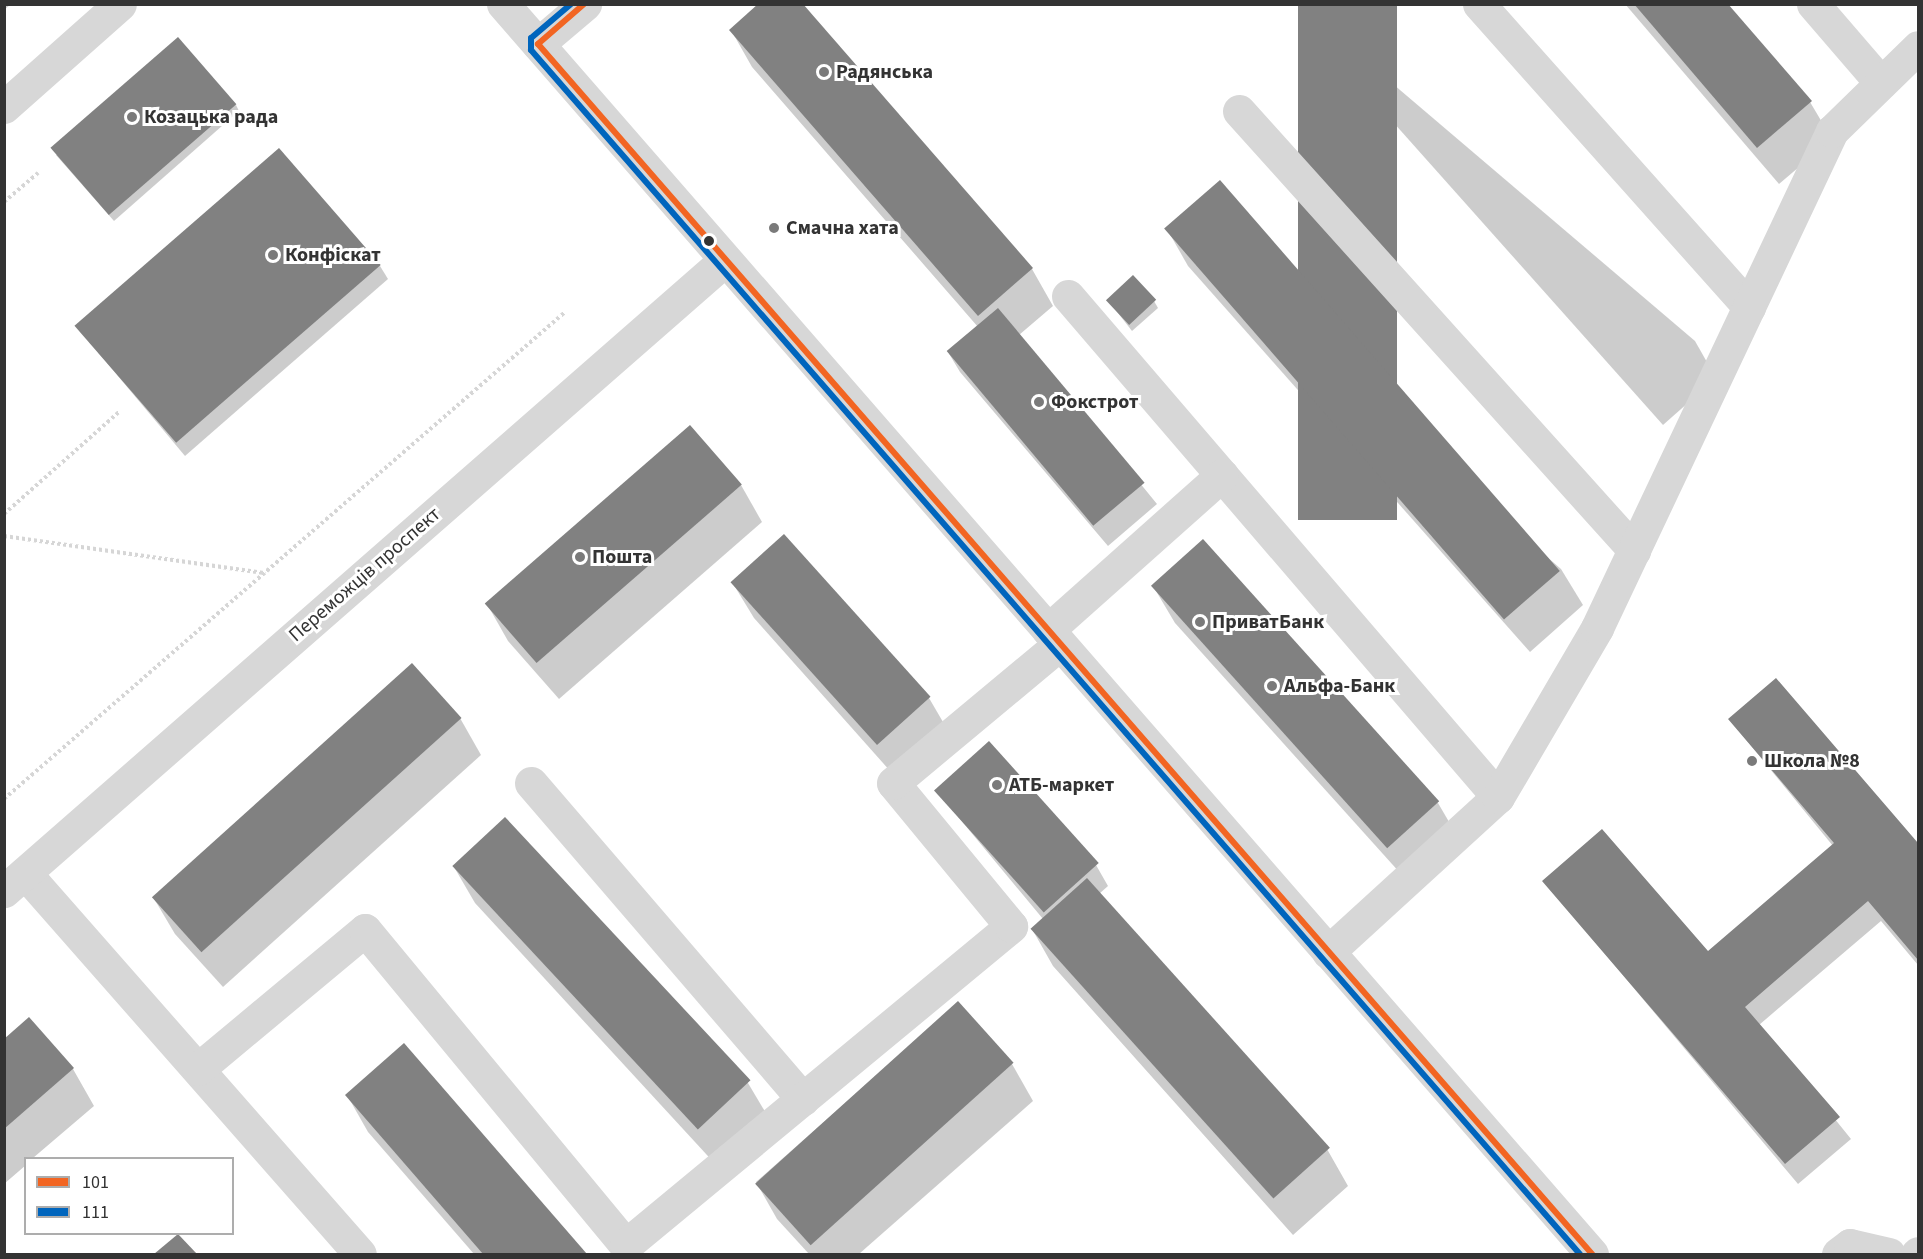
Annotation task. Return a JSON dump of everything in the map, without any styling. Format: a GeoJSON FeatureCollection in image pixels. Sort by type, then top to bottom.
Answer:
{"type":"FeatureCollection","features":[{"type":"Feature","properties":{"kind":"street"},"geometry":{"type":"LineString","coordinates":[[6,104],[120,4]]}},
{"type":"Feature","properties":{"kind":"street"},"geometry":{"type":"LineString","coordinates":[[504,4],[1592,1254]]}},
{"type":"Feature","properties":{"kind":"street"},"geometry":{"type":"LineString","coordinates":[[538,44],[585,4]]}},
{"type":"Feature","properties":{"kind":"street"},"geometry":{"type":"LineString","coordinates":[[1479,4],[1749,308]]}},
{"type":"Feature","properties":{"kind":"street"},"geometry":{"type":"LineString","coordinates":[[1813,4],[1881,83]]}},
{"type":"Feature","properties":{"kind":"street"},"geometry":{"type":"LineString","coordinates":[[1328,952],[1498,797],[1597,627],[1832,131],[1918,47]]}},
{"type":"Feature","properties":{"kind":"street"},"geometry":{"type":"LineString","coordinates":[[1239,111],[1634,550]]}},
{"type":"Feature","properties":{"kind":"street","name":"Переможців проспект"},"geometry":{"type":"LineString","coordinates":[[15,882],[725,260]]}},
{"type":"Feature","properties":{"kind":"street"},"geometry":{"type":"LineString","coordinates":[[1068,296],[1498,797]]}},
{"type":"Feature","properties":{"kind":"street"},"geometry":{"type":"LineString","coordinates":[[198,1069],[365,930],[626,1245],[1011,926],[893,783],[1054,637],[1221,475]]}},
{"type":"Feature","properties":{"kind":"street"},"geometry":{"type":"LineString","coordinates":[[531,783],[803,1099]]}},
{"type":"Feature","properties":{"kind":"street"},"geometry":{"type":"LineString","coordinates":[[15,882],[198,1069],[360,1254]]}},
{"type":"Feature","properties":{"kind":"street"},"geometry":{"type":"LineString","coordinates":[[1838,1254],[1850,1245],[1889,1254]]}},
{"type":"Feature","properties":{"kind":"path"},"geometry":{"type":"LineString","coordinates":[[4,202],[38,173]]}},
{"type":"Feature","properties":{"kind":"path"},"geometry":{"type":"LineString","coordinates":[[4,799],[565,312]]}},
{"type":"Feature","properties":{"kind":"path"},"geometry":{"type":"LineString","coordinates":[[4,514],[119,412]]}},
{"type":"Feature","properties":{"kind":"path"},"geometry":{"type":"LineString","coordinates":[[4,536],[265,573]]}},
{"type":"Feature","properties":{"kind":"building"},"geometry":{"type":"Polygon","coordinates":[[[758,4],[803,4],[1033,268],[978,316],[729,30],[758,4]]]}},
{"type":"Feature","properties":{"kind":"building"},"geometry":{"type":"Polygon","coordinates":[[[1298,4],[1397,4],[1397,520],[1298,520],[1298,4]]]}},
{"type":"Feature","properties":{"kind":"building"},"geometry":{"type":"Polygon","coordinates":[[[1634,4],[1728,4],[1812,101],[1757,148],[1634,4]]]}},
{"type":"Feature","properties":{"kind":"building"},"geometry":{"type":"Polygon","coordinates":[[[178,37],[236,104],[109,215],[50,148],[178,37]]]}},
{"type":"Feature","properties":{"kind":"building"},"geometry":{"type":"Polygon","coordinates":[[[279,148],[381,265],[176,443],[74,326],[279,148]]]}},
{"type":"Feature","properties":{"kind":"building"},"geometry":{"type":"Polygon","coordinates":[[[1220,180],[1560,571],[1504,619],[1164,229],[1220,180]]]}},
{"type":"Feature","properties":{"kind":"building"},"geometry":{"type":"Polygon","coordinates":[[[1133,275],[1156,300],[1129,325],[1106,300],[1133,275]]]}},
{"type":"Feature","properties":{"kind":"building"},"geometry":{"type":"Polygon","coordinates":[[[998,308],[1145,483],[1093,526],[947,351],[998,308]]]}},
{"type":"Feature","properties":{"kind":"building"},"geometry":{"type":"Polygon","coordinates":[[[690,425],[742,485],[537,663],[485,603],[690,425]]]}},
{"type":"Feature","properties":{"kind":"building"},"geometry":{"type":"Polygon","coordinates":[[[784,534],[931,697],[877,745],[730,582],[784,534]]]}},
{"type":"Feature","properties":{"kind":"building"},"geometry":{"type":"Polygon","coordinates":[[[1203,539],[1439,801],[1387,848],[1151,586],[1203,539]]]}},
{"type":"Feature","properties":{"kind":"building"},"geometry":{"type":"Polygon","coordinates":[[[412,663],[462,718],[201,952],[152,897],[412,663]]]}},
{"type":"Feature","properties":{"kind":"building"},"geometry":{"type":"Polygon","coordinates":[[[1776,678],[1918,843],[1918,960],[1868,901],[1745,1007],[1840,1117],[1785,1164],[1542,881],[1602,829],[1708,951],[1834,843],[1728,719],[1776,678]]]}},
{"type":"Feature","properties":{"kind":"building"},"geometry":{"type":"Polygon","coordinates":[[[989,741],[1099,863],[1044,912],[934,791],[989,741]]]}},
{"type":"Feature","properties":{"kind":"building"},"geometry":{"type":"Polygon","coordinates":[[[505,817],[751,1080],[698,1129],[452,866],[505,817]]]}},
{"type":"Feature","properties":{"kind":"building"},"geometry":{"type":"Polygon","coordinates":[[[1087,878],[1330,1148],[1273,1199],[1031,929],[1087,878]]]}},
{"type":"Feature","properties":{"kind":"building"},"geometry":{"type":"Polygon","coordinates":[[[958,1001],[1014,1063],[811,1245],[755,1184],[958,1001]]]}},
{"type":"Feature","properties":{"kind":"building"},"geometry":{"type":"Polygon","coordinates":[[[29,1017],[74,1068],[4,1129],[4,1039],[29,1017]]]}},
{"type":"Feature","properties":{"kind":"building"},"geometry":{"type":"Polygon","coordinates":[[[404,1043],[587,1254],[483,1254],[345,1095],[404,1043]]]}},
{"type":"Feature","properties":{"kind":"building"},"geometry":{"type":"Polygon","coordinates":[[[179,1235],[197,1254],[154,1254],[179,1235]]]}},
{"type":"Feature","properties":{"kind":"transit line","name":"111"},"geometry":{"type":"LineString","coordinates":[[571,4],[531,38],[531,50],[1580,1254]]}},
{"type":"Feature","properties":{"kind":"transit line","name":"101"},"geometry":{"type":"LineString","coordinates":[[584,4],[538,44],[1592,1254]]}},
{"type":"Feature","properties":{"kind":"place","name":"Радянська"},"geometry":{"type":"Point","coordinates":[824,72]}},
{"type":"Feature","properties":{"kind":"place","name":"Козацька рада"},"geometry":{"type":"Point","coordinates":[132,117]}},
{"type":"Feature","properties":{"kind":"place","name":"Смачна хата"},"geometry":{"type":"Point","coordinates":[774,228]}},
{"type":"Feature","properties":{"kind":"place","name":"Конфіскат"},"geometry":{"type":"Point","coordinates":[273,255]}},
{"type":"Feature","properties":{"kind":"place","name":"Фокстрот"},"geometry":{"type":"Point","coordinates":[1039,402]}},
{"type":"Feature","properties":{"kind":"place","name":"Пошта"},"geometry":{"type":"Point","coordinates":[580,557]}},
{"type":"Feature","properties":{"kind":"place","name":"ПриватБанк"},"geometry":{"type":"Point","coordinates":[1200,622]}},
{"type":"Feature","properties":{"kind":"place","name":"Альфа-Банк"},"geometry":{"type":"Point","coordinates":[1272,686]}},
{"type":"Feature","properties":{"kind":"place","name":"Школа №8"},"geometry":{"type":"Point","coordinates":[1752,761]}},
{"type":"Feature","properties":{"kind":"place","name":"АТБ-маркет"},"geometry":{"type":"Point","coordinates":[997,785]}}]}
